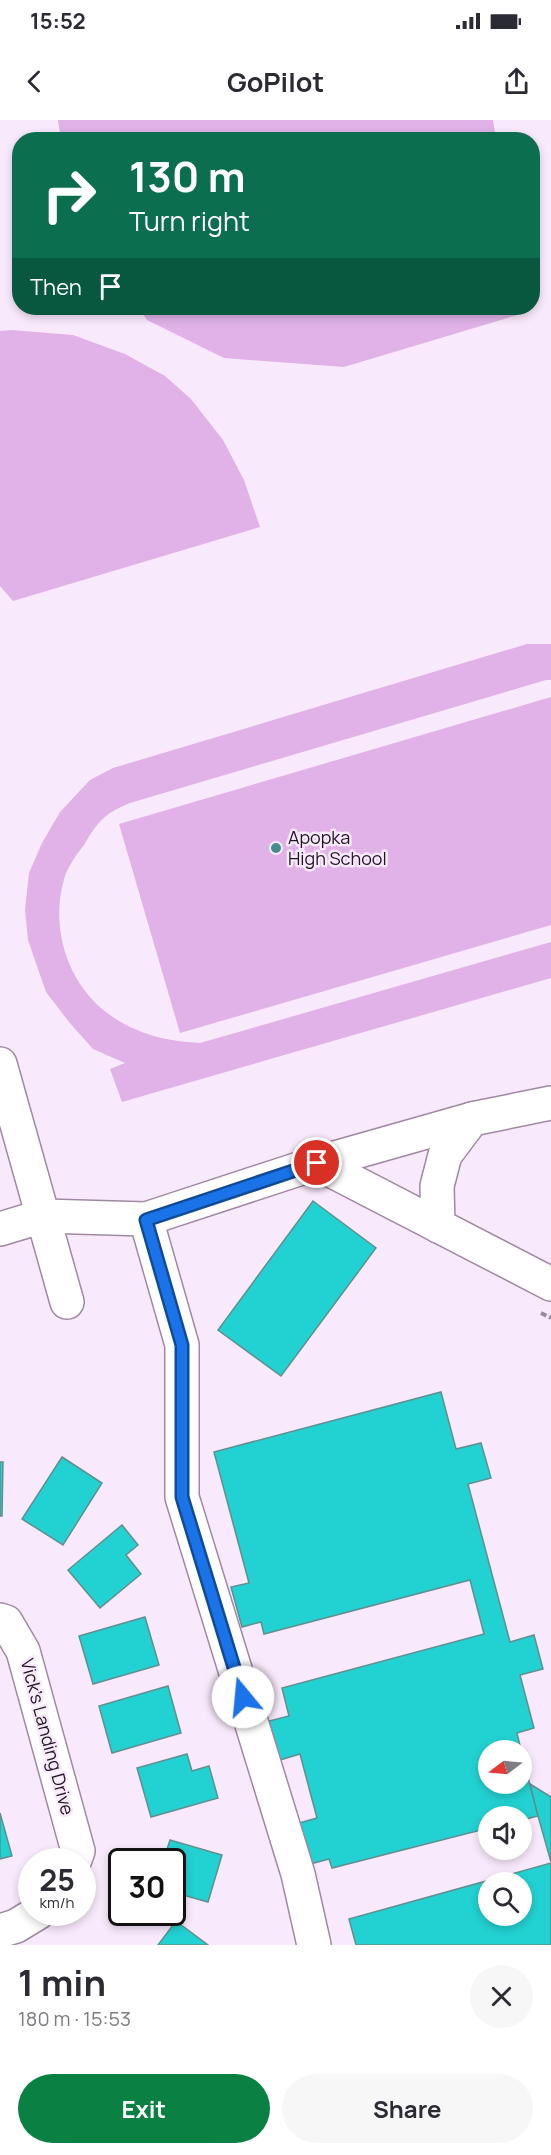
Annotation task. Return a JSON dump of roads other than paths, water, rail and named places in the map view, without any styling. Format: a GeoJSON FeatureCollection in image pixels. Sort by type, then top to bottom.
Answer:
{"type":"FeatureCollection","features":[{"type":"Feature","properties":{"kind":"street"},"geometry":{"type":"LineString","coordinates":[[0,1064],[67,1302]]}},
{"type":"Feature","properties":{"kind":"street"},"geometry":{"type":"LineString","coordinates":[[0,1229],[43,1216],[146,1220],[317,1163],[472,1119],[551,1102]]}},
{"type":"Feature","properties":{"kind":"street"},"geometry":{"type":"LineString","coordinates":[[438,1226],[437,1186],[446,1155],[472,1119]]}},
{"type":"Feature","properties":{"kind":"street"},"geometry":{"type":"LineString","coordinates":[[317,1163],[551,1284]]}},
{"type":"Feature","properties":{"kind":"street"},"geometry":{"type":"LineString","coordinates":[[146,1220],[182,1345],[182,1497],[298,1874],[314,1945]]}},
{"type":"Feature","properties":{"kind":"street","name":"Vick's Landing Drive"},"geometry":{"type":"LineString","coordinates":[[0,1620],[6,1622],[23,1651],[77,1848]]}},
{"type":"Feature","properties":{"kind":"street"},"geometry":{"type":"LineString","coordinates":[[0,1931],[18,1925]]}},
{"type":"Feature","properties":{"kind":"place","name":"Apopka High School"},"geometry":{"type":"Point","coordinates":[276,848]}}]}
